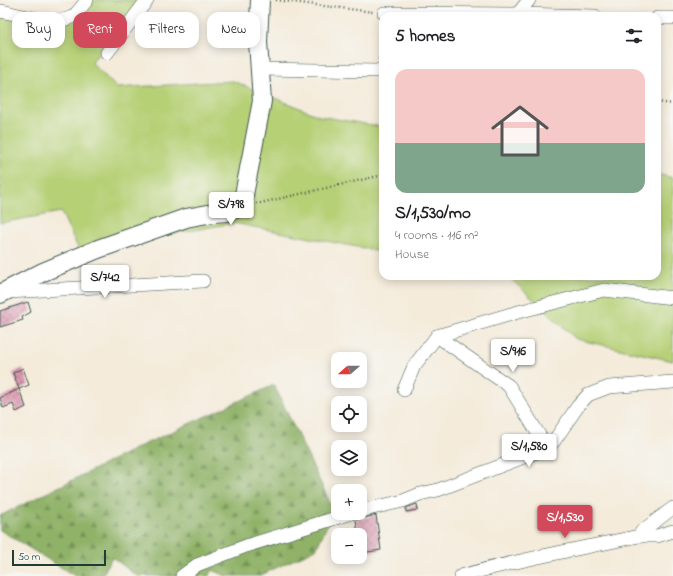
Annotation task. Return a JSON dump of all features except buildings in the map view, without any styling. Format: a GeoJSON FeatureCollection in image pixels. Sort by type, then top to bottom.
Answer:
{"type":"FeatureCollection","features":[{"type":"Feature","properties":{"kind":"street"},"geometry":{"type":"LineString","coordinates":[[0,11],[37,18],[62,20],[73,16],[87,0]]}},
{"type":"Feature","properties":{"kind":"street"},"geometry":{"type":"LineString","coordinates":[[106,53],[147,0]]}},
{"type":"Feature","properties":{"kind":"street"},"geometry":{"type":"LineString","coordinates":[[2,293],[50,269],[186,218],[226,212],[238,208],[243,200],[262,101],[258,42],[260,0]]}},
{"type":"Feature","properties":{"kind":"street"},"geometry":{"type":"LineString","coordinates":[[519,12],[529,0]]}},
{"type":"Feature","properties":{"kind":"street"},"geometry":{"type":"LineString","coordinates":[[661,18],[673,18]]}},
{"type":"Feature","properties":{"kind":"street"},"geometry":{"type":"LineString","coordinates":[[260,69],[379,70]]}},
{"type":"Feature","properties":{"kind":"street"},"geometry":{"type":"LineString","coordinates":[[2,293],[203,281]]}},
{"type":"Feature","properties":{"kind":"street"},"geometry":{"type":"LineString","coordinates":[[404,390],[414,366],[437,336],[518,312],[604,290],[673,298]]}},
{"type":"Feature","properties":{"kind":"street"},"geometry":{"type":"LineString","coordinates":[[437,336],[509,386],[547,448]]}},
{"type":"Feature","properties":{"kind":"street"},"geometry":{"type":"LineString","coordinates":[[367,509],[403,501],[420,494],[438,490],[547,448],[554,441],[569,418],[588,395],[609,387],[673,382]]}},
{"type":"Feature","properties":{"kind":"street"},"geometry":{"type":"LineString","coordinates":[[639,536],[642,531],[673,508]]}},
{"type":"Feature","properties":{"kind":"street"},"geometry":{"type":"LineString","coordinates":[[182,576],[197,565],[246,546],[331,520]]}},
{"type":"Feature","properties":{"kind":"street"},"geometry":{"type":"LineString","coordinates":[[461,576],[534,557],[639,536],[657,536],[673,531]]}},
{"type":"Feature","properties":{"kind":"path"},"geometry":{"type":"LineString","coordinates":[[276,0],[379,18]]}},
{"type":"Feature","properties":{"kind":"path"},"geometry":{"type":"LineString","coordinates":[[661,102],[673,104]]}},
{"type":"Feature","properties":{"kind":"path"},"geometry":{"type":"LineString","coordinates":[[238,208],[379,176]]}},
{"type":"Feature","properties":{"kind":"green space"},"geometry":{"type":"Polygon","coordinates":[[[92,0],[141,0],[127,17],[127,12],[73,12],[73,48],[101,48],[92,63],[117,88],[233,81],[319,116],[379,126],[379,251],[233,223],[79,250],[61,212],[0,223],[0,16],[12,18],[12,48],[65,48],[65,13],[92,0]]]}},
{"type":"Feature","properties":{"kind":"green space"},"geometry":{"type":"Polygon","coordinates":[[[661,175],[673,178],[673,361],[576,339],[512,280],[661,280],[661,175]]]}},
{"type":"Feature","properties":{"kind":"green space"},"geometry":{"type":"Polygon","coordinates":[[[274,385],[331,505],[331,517],[316,549],[259,576],[226,576],[213,570],[209,576],[137,576],[112,557],[102,576],[75,576],[0,530],[0,516],[145,444],[274,385]]]}}]}
